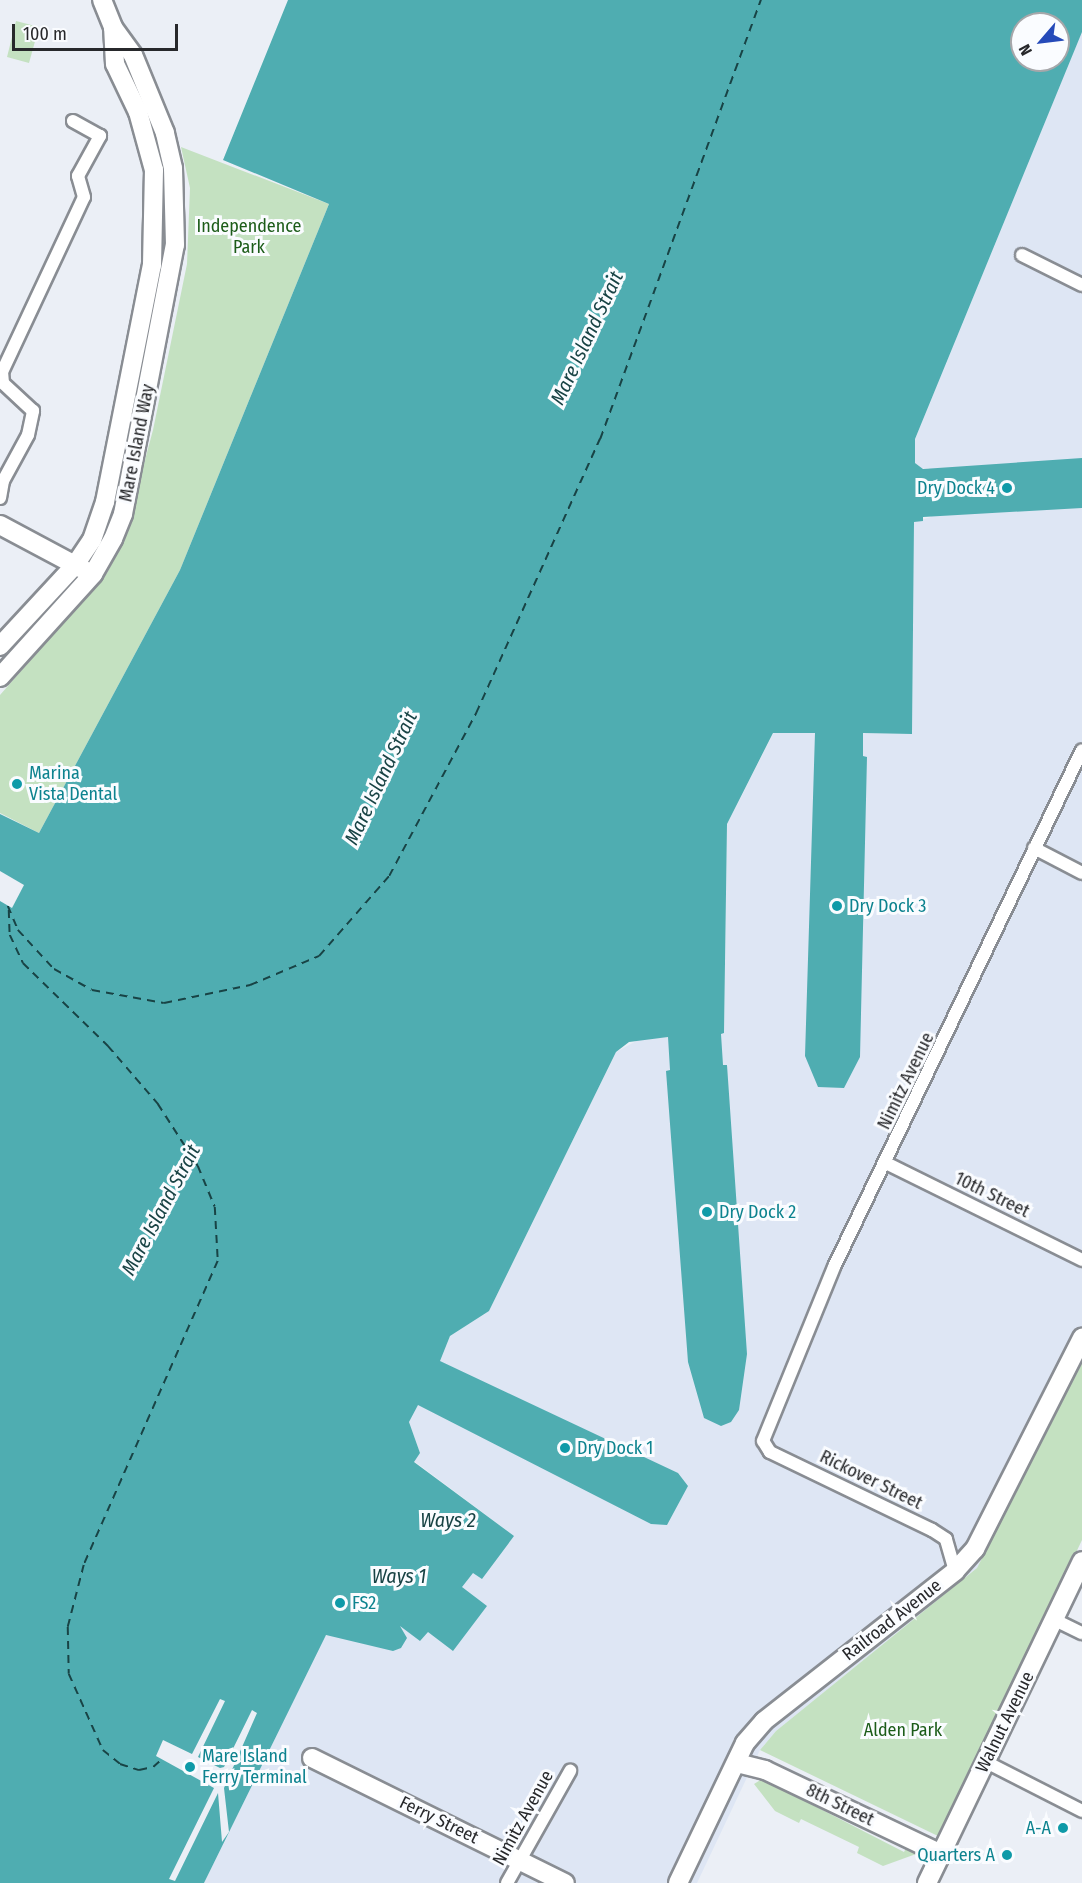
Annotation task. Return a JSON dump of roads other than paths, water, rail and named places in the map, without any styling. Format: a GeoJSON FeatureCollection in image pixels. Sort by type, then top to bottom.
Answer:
{"type":"FeatureCollection","features":[{"type":"Feature","properties":{"kind":"street"},"geometry":{"type":"LineString","coordinates":[[102,0],[113,27]]}},
{"type":"Feature","properties":{"kind":"street","name":"Mare Island Way"},"geometry":{"type":"LineString","coordinates":[[0,677],[93,574],[113,539],[125,502],[175,245],[173,168],[156,107],[133,55],[113,27]]}},
{"type":"Feature","properties":{"kind":"street","name":"Mare Island Way"},"geometry":{"type":"LineString","coordinates":[[0,646],[75,565],[92,540],[105,501],[152,265],[154,170],[138,112],[115,64],[113,27]]}},
{"type":"Feature","properties":{"kind":"street"},"geometry":{"type":"LineString","coordinates":[[0,498],[3,481],[28,435],[33,411],[3,383],[2,372],[84,198],[78,176],[100,136],[73,121]]}},
{"type":"Feature","properties":{"kind":"street"},"geometry":{"type":"LineString","coordinates":[[1022,255],[1082,285]]}},
{"type":"Feature","properties":{"kind":"street"},"geometry":{"type":"LineString","coordinates":[[0,525],[93,574]]}},
{"type":"Feature","properties":{"kind":"street","name":"Nimitz Avenue"},"geometry":{"type":"LineString","coordinates":[[765,1430],[834,1267],[886,1163],[1082,750]]}},
{"type":"Feature","properties":{"kind":"street"},"geometry":{"type":"LineString","coordinates":[[1034,848],[1082,873]]}},
{"type":"Feature","properties":{"kind":"street","name":"10th Street"},"geometry":{"type":"LineString","coordinates":[[886,1163],[1082,1260]]}},
{"type":"Feature","properties":{"kind":"street","name":"Railroad Avenue"},"geometry":{"type":"LineString","coordinates":[[678,1883],[745,1743],[773,1713],[955,1571],[975,1550],[992,1522],[1082,1338]]}},
{"type":"Feature","properties":{"kind":"street","name":"Rickover Street"},"geometry":{"type":"LineString","coordinates":[[765,1430],[763,1441],[770,1452],[946,1539],[955,1571]]}},
{"type":"Feature","properties":{"kind":"street","name":"Walnut Avenue"},"geometry":{"type":"LineString","coordinates":[[927,1883],[1082,1561]]}},
{"type":"Feature","properties":{"kind":"street"},"geometry":{"type":"LineString","coordinates":[[1055,1620],[1082,1633]]}},
{"type":"Feature","properties":{"kind":"street","name":"Ferry Street"},"geometry":{"type":"LineString","coordinates":[[312,1758],[520,1858],[565,1883]]}},
{"type":"Feature","properties":{"kind":"street"},"geometry":{"type":"LineString","coordinates":[[986,1762],[1082,1811]]}},
{"type":"Feature","properties":{"kind":"street","name":"8th Street"},"geometry":{"type":"LineString","coordinates":[[737,1763],[765,1770],[941,1854]]}},
{"type":"Feature","properties":{"kind":"street","name":"Nimitz Avenue"},"geometry":{"type":"LineString","coordinates":[[507,1883],[520,1858],[537,1836],[570,1771]]}},
{"type":"Feature","properties":{"kind":"water"},"geometry":{"type":"Polygon","coordinates":[[[288,0],[1082,0],[1082,32],[1070,61],[1070,12],[1010,12],[1010,72],[1066,72],[915,439],[915,463],[923,469],[1082,458],[1082,508],[923,517],[923,521],[914,522],[912,734],[863,733],[863,756],[867,757],[860,1057],[844,1088],[818,1087],[805,1056],[815,733],[773,733],[727,824],[724,1033],[721,1034],[723,1065],[727,1065],[747,1354],[739,1410],[731,1422],[721,1426],[704,1418],[688,1362],[666,1071],[670,1070],[668,1037],[629,1042],[616,1052],[489,1311],[450,1336],[440,1361],[678,1473],[688,1486],[667,1525],[651,1524],[418,1405],[409,1422],[420,1453],[414,1462],[514,1536],[482,1579],[473,1573],[462,1587],[487,1606],[453,1651],[428,1632],[420,1641],[400,1626],[407,1638],[401,1648],[393,1651],[326,1635],[204,1883],[0,1883],[0,814],[39,833],[180,570],[329,204],[223,160],[288,0]]]}},
{"type":"Feature","properties":{"kind":"place","name":"Dry Dock 4"},"geometry":{"type":"Point","coordinates":[1007,488]}},
{"type":"Feature","properties":{"kind":"place","name":"Marina Vista Dental"},"geometry":{"type":"Point","coordinates":[17,784]}},
{"type":"Feature","properties":{"kind":"place","name":"Dry Dock 3"},"geometry":{"type":"Point","coordinates":[837,906]}},
{"type":"Feature","properties":{"kind":"place","name":"Dry Dock 2"},"geometry":{"type":"Point","coordinates":[707,1212]}},
{"type":"Feature","properties":{"kind":"place","name":"Dry Dock 1"},"geometry":{"type":"Point","coordinates":[565,1448]}},
{"type":"Feature","properties":{"kind":"place","name":"FS2"},"geometry":{"type":"Point","coordinates":[340,1603]}},
{"type":"Feature","properties":{"kind":"place","name":"Mare Island Ferry Terminal"},"geometry":{"type":"Point","coordinates":[190,1767]}},
{"type":"Feature","properties":{"kind":"place","name":"A-A"},"geometry":{"type":"Point","coordinates":[1063,1828]}},
{"type":"Feature","properties":{"kind":"place","name":"Quarters A"},"geometry":{"type":"Point","coordinates":[1007,1855]}},
{"type":"Feature","properties":{"kind":"park label","name":"Independence Park"},"geometry":{"type":"Point","coordinates":[249,237]}},
{"type":"Feature","properties":{"kind":"park label","name":"Alden Park"},"geometry":{"type":"Point","coordinates":[903,1730]}},
{"type":"Feature","properties":{"kind":"water label","name":"Mare Island Strait"},"geometry":{"type":"Point","coordinates":[587,338]}},
{"type":"Feature","properties":{"kind":"water label","name":"Mare Island Strait"},"geometry":{"type":"Point","coordinates":[381,778]}},
{"type":"Feature","properties":{"kind":"water label","name":"Mare Island Strait"},"geometry":{"type":"Point","coordinates":[161,1210]}},
{"type":"Feature","properties":{"kind":"water label","name":"Ways 2"},"geometry":{"type":"Point","coordinates":[448,1520]}},
{"type":"Feature","properties":{"kind":"water label","name":"Ways 1"},"geometry":{"type":"Point","coordinates":[399,1576]}}]}
